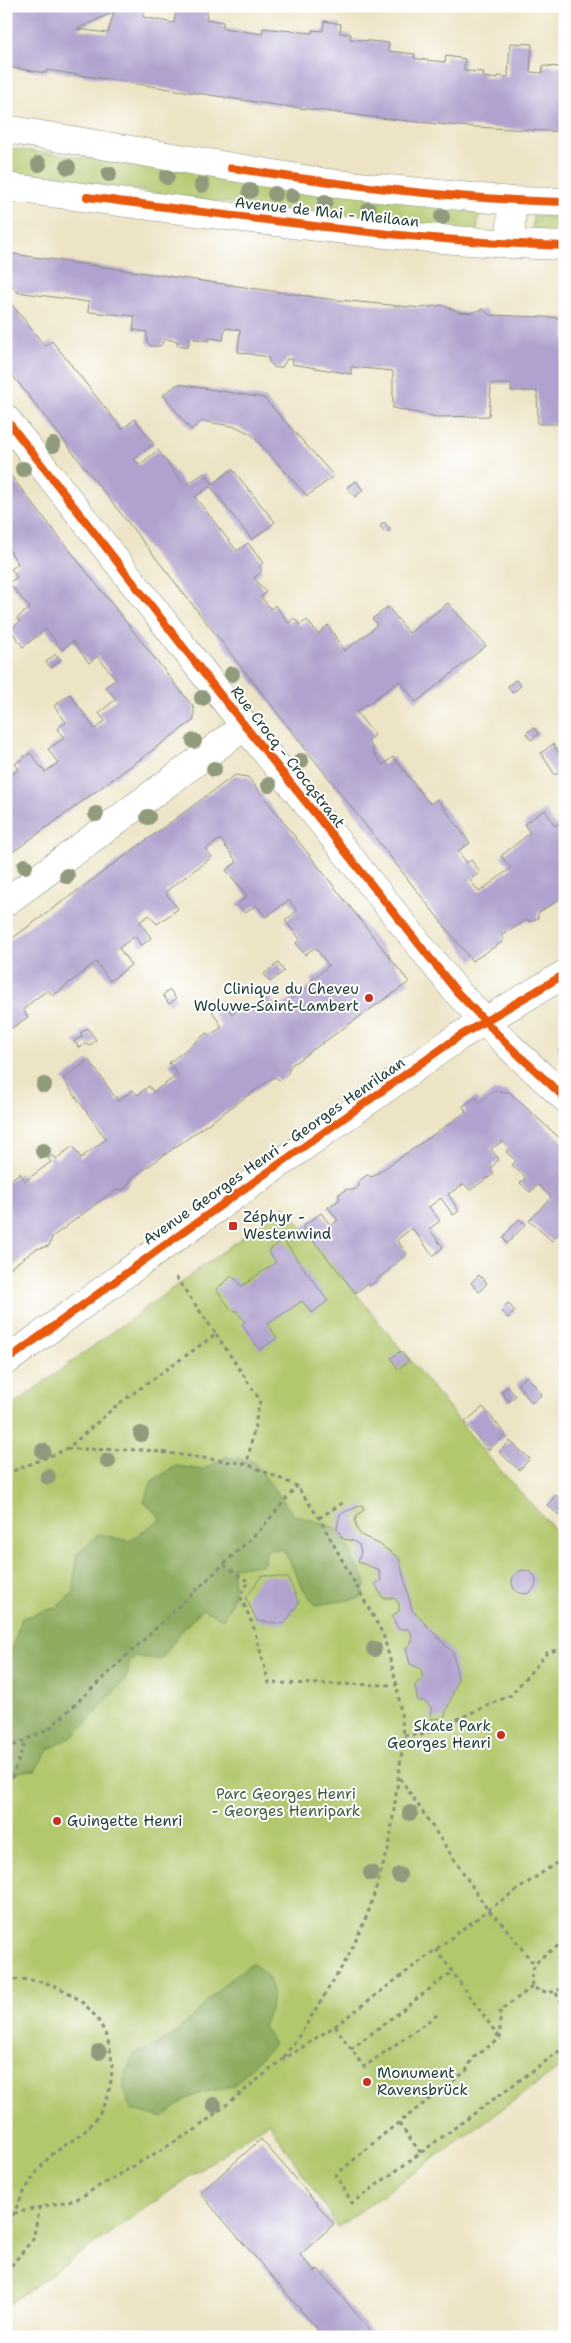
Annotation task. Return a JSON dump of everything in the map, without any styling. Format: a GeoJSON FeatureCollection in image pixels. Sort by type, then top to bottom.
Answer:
{"type":"FeatureCollection","features":[{"type":"Feature","properties":{"kind":"street","name":"Avenue de Mai - Meilaan"},"geometry":{"type":"LineString","coordinates":[[6,129],[326,183],[512,201],[565,202]]}},
{"type":"Feature","properties":{"kind":"street","name":"Avenue de Mai - Meilaan"},"geometry":{"type":"LineString","coordinates":[[6,187],[324,227],[510,244],[565,246]]}},
{"type":"Feature","properties":{"kind":"street"},"geometry":{"type":"LineString","coordinates":[[510,244],[512,201]]}},
{"type":"Feature","properties":{"kind":"street","name":"Rue Crocq - Crocqstraat"},"geometry":{"type":"LineString","coordinates":[[8,425],[457,992],[484,1021],[565,1098]]}},
{"type":"Feature","properties":{"kind":"street"},"geometry":{"type":"LineString","coordinates":[[6,902],[245,726]]}},
{"type":"Feature","properties":{"kind":"street","name":"Avenue Georges Henri - Georges Henrilaan"},"geometry":{"type":"LineString","coordinates":[[6,1362],[458,1037],[565,974]]}},
{"type":"Feature","properties":{"kind":"path"},"geometry":{"type":"LineString","coordinates":[[181,1284],[260,1400],[247,1464]]}},
{"type":"Feature","properties":{"kind":"path"},"geometry":{"type":"LineString","coordinates":[[6,1474],[67,1448],[117,1406],[216,1334]]}},
{"type":"Feature","properties":{"kind":"path"},"geometry":{"type":"LineString","coordinates":[[67,1448],[145,1450],[247,1464],[297,1486],[320,1518],[383,1634],[397,1685],[404,1735],[400,1778],[389,1847],[368,1914],[348,1957],[318,2008],[282,2060]]}},
{"type":"Feature","properties":{"kind":"path"},"geometry":{"type":"LineString","coordinates":[[6,1749],[49,1729],[261,1529],[297,1486]]}},
{"type":"Feature","properties":{"kind":"path"},"geometry":{"type":"LineString","coordinates":[[320,1518],[344,1502]]}},
{"type":"Feature","properties":{"kind":"path"},"geometry":{"type":"LineString","coordinates":[[224,1565],[249,1582],[240,1596],[253,1625],[269,1683],[397,1685]]}},
{"type":"Feature","properties":{"kind":"path"},"geometry":{"type":"LineString","coordinates":[[404,1735],[422,1735],[511,1695],[547,1653],[565,1647]]}},
{"type":"Feature","properties":{"kind":"path"},"geometry":{"type":"LineString","coordinates":[[6,1793],[26,1739]]}},
{"type":"Feature","properties":{"kind":"path"},"geometry":{"type":"LineString","coordinates":[[400,1778],[488,1910],[500,1921],[534,1964]]}},
{"type":"Feature","properties":{"kind":"path"},"geometry":{"type":"LineString","coordinates":[[6,2215],[77,2199],[195,2130],[282,2060],[335,2026],[488,1910],[565,1857]]}},
{"type":"Feature","properties":{"kind":"path"},"geometry":{"type":"LineString","coordinates":[[532,1987],[530,1975],[534,1964],[565,1941]]}},
{"type":"Feature","properties":{"kind":"path"},"geometry":{"type":"LineString","coordinates":[[436,1949],[500,2038]]}},
{"type":"Feature","properties":{"kind":"path"},"geometry":{"type":"LineString","coordinates":[[351,2048],[452,1972]]}},
{"type":"Feature","properties":{"kind":"path"},"geometry":{"type":"LineString","coordinates":[[6,1980],[30,1980],[49,1984],[66,1990],[79,1999],[100,2023],[107,2041],[113,2071],[105,2102],[99,2114],[89,2126],[43,2163],[13,2213],[6,2232]]}},
{"type":"Feature","properties":{"kind":"path"},"geometry":{"type":"LineString","coordinates":[[532,1987],[542,1992],[556,1992],[565,1986]]}},
{"type":"Feature","properties":{"kind":"path"},"geometry":{"type":"LineString","coordinates":[[500,2038],[500,2011],[532,1987]]}},
{"type":"Feature","properties":{"kind":"path"},"geometry":{"type":"LineString","coordinates":[[556,1992],[565,2009]]}},
{"type":"Feature","properties":{"kind":"path"},"geometry":{"type":"LineString","coordinates":[[335,2026],[364,2067],[437,2015]]}},
{"type":"Feature","properties":{"kind":"path"},"geometry":{"type":"LineString","coordinates":[[500,2038],[473,2058],[466,2071],[336,2175],[352,2203],[565,2047]]}},
{"type":"Feature","properties":{"kind":"path"},"geometry":{"type":"LineString","coordinates":[[399,2124],[421,2153]]}},
{"type":"Feature","properties":{"kind":"path"},"geometry":{"type":"LineString","coordinates":[[6,2272],[33,2238],[40,2207]]}},
{"type":"Feature","properties":{"kind":"green space"},"geometry":{"type":"Polygon","coordinates":[[[6,148],[480,207],[476,237],[6,172],[6,148]]]}},
{"type":"Feature","properties":{"kind":"green space"},"geometry":{"type":"Polygon","coordinates":[[[533,215],[565,217],[565,241],[532,240],[533,215]]]}},
{"type":"Feature","properties":{"kind":"green space","name":"Parc Georges Henri - Georges Henripark"},"geometry":{"type":"Polygon","coordinates":[[[285,1206],[491,1460],[565,1541],[565,2064],[338,2227],[268,2122],[6,2306],[6,1410],[285,1206]]]}},
{"type":"Feature","properties":{"kind":"green space"},"geometry":{"type":"Polygon","coordinates":[[[226,1457],[253,1461],[294,1515],[337,1528],[366,1582],[361,1598],[316,1605],[304,1590],[283,1549],[267,1550],[263,1565],[232,1567],[234,1594],[223,1619],[202,1609],[180,1633],[161,1660],[135,1656],[130,1662],[126,1679],[76,1734],[48,1750],[35,1771],[23,1771],[6,1778],[6,1666],[22,1618],[57,1607],[74,1592],[76,1555],[99,1534],[129,1541],[161,1519],[144,1501],[152,1481],[176,1466],[202,1470],[226,1457]]]}},
{"type":"Feature","properties":{"kind":"green space"},"geometry":{"type":"Polygon","coordinates":[[[252,1963],[261,1970],[271,1984],[271,2007],[263,2026],[274,2044],[233,2086],[201,2093],[184,2100],[163,2118],[132,2110],[125,2094],[124,2082],[125,2075],[135,2053],[149,2049],[174,2034],[227,1982],[252,1963]]]}},
{"type":"Feature","properties":{"kind":"building"},"geometry":{"type":"Polygon","coordinates":[[[6,6],[106,6],[114,12],[125,6],[145,6],[143,17],[174,23],[177,6],[208,6],[206,19],[223,22],[223,28],[262,34],[263,28],[312,33],[312,30],[323,31],[324,21],[341,24],[340,33],[351,34],[350,39],[389,43],[388,51],[415,54],[414,58],[445,62],[446,56],[465,59],[464,71],[484,72],[483,77],[497,79],[498,76],[508,77],[510,43],[532,44],[530,72],[542,73],[543,66],[565,67],[565,132],[458,126],[380,118],[268,104],[47,70],[46,73],[7,67],[6,6]],[[114,12],[77,29],[108,33],[114,12]]]}},
{"type":"Feature","properties":{"kind":"building"},"geometry":{"type":"Polygon","coordinates":[[[6,253],[328,299],[421,308],[442,305],[459,312],[471,313],[483,309],[489,315],[565,318],[565,424],[538,424],[537,391],[511,391],[511,384],[491,384],[489,416],[437,417],[393,408],[393,371],[351,367],[351,374],[292,364],[293,359],[287,359],[282,367],[275,368],[269,362],[268,357],[238,352],[240,330],[225,328],[223,340],[209,338],[209,341],[190,338],[188,347],[177,345],[178,341],[165,339],[160,346],[151,346],[147,342],[147,332],[133,330],[135,316],[88,312],[89,302],[17,292],[12,285],[6,290],[6,253]]]}},
{"type":"Feature","properties":{"kind":"building"},"geometry":{"type":"Polygon","coordinates":[[[6,297],[45,346],[52,341],[122,429],[135,419],[154,444],[134,459],[139,465],[158,450],[185,486],[204,473],[213,484],[232,469],[275,522],[252,540],[210,486],[195,497],[237,551],[248,543],[263,563],[259,567],[262,571],[254,578],[266,592],[261,597],[271,609],[275,605],[289,623],[294,618],[300,625],[307,620],[318,634],[328,625],[344,651],[372,630],[377,624],[372,619],[388,607],[409,633],[448,603],[486,646],[416,702],[400,681],[356,712],[375,735],[368,741],[374,750],[372,751],[383,765],[393,757],[430,804],[437,799],[470,843],[458,851],[467,863],[471,860],[480,872],[470,880],[479,892],[511,868],[501,856],[530,833],[524,824],[545,810],[555,826],[565,819],[565,896],[538,913],[538,918],[531,922],[527,920],[501,936],[504,941],[472,961],[6,367],[6,297]]]}},
{"type":"Feature","properties":{"kind":"building"},"geometry":{"type":"Polygon","coordinates":[[[178,384],[264,398],[334,476],[307,496],[251,434],[237,427],[202,421],[191,430],[163,395],[178,384]]]}},
{"type":"Feature","properties":{"kind":"building"},"geometry":{"type":"Polygon","coordinates":[[[6,476],[11,476],[194,708],[194,720],[6,857],[6,779],[19,769],[15,764],[30,753],[45,772],[58,763],[48,749],[64,738],[57,729],[66,722],[54,706],[70,694],[95,729],[105,721],[99,713],[116,699],[105,687],[116,679],[97,656],[89,663],[73,641],[62,650],[46,629],[23,647],[10,629],[20,622],[17,618],[30,608],[9,583],[17,577],[11,569],[18,564],[6,545],[6,476]]]}},
{"type":"Feature","properties":{"kind":"building"},"geometry":{"type":"Polygon","coordinates":[[[356,481],[363,490],[355,497],[347,487],[356,481]]]}},
{"type":"Feature","properties":{"kind":"building"},"geometry":{"type":"Polygon","coordinates":[[[384,522],[390,529],[386,533],[380,526],[384,522]]]}},
{"type":"Feature","properties":{"kind":"building"},"geometry":{"type":"Polygon","coordinates":[[[56,654],[61,660],[51,668],[46,662],[56,654]]]}},
{"type":"Feature","properties":{"kind":"building"},"geometry":{"type":"Polygon","coordinates":[[[516,680],[521,686],[512,693],[508,686],[516,680]]]}},
{"type":"Feature","properties":{"kind":"building"},"geometry":{"type":"Polygon","coordinates":[[[534,728],[539,734],[531,740],[526,733],[534,728]]]}},
{"type":"Feature","properties":{"kind":"building"},"geometry":{"type":"Polygon","coordinates":[[[553,744],[565,763],[565,767],[555,775],[541,753],[553,744]]]}},
{"type":"Feature","properties":{"kind":"building"},"geometry":{"type":"Polygon","coordinates":[[[235,775],[248,777],[409,982],[290,1066],[288,1073],[280,1080],[274,1077],[132,1178],[125,1189],[117,1190],[108,1195],[52,1237],[49,1246],[36,1249],[6,1271],[6,1183],[20,1173],[25,1181],[51,1162],[48,1158],[53,1155],[56,1159],[73,1146],[81,1158],[106,1139],[63,1079],[89,1060],[118,1101],[133,1090],[137,1095],[149,1086],[153,1092],[178,1075],[169,1063],[207,1033],[209,1036],[222,1027],[212,1011],[224,1001],[232,1014],[247,1004],[250,1010],[268,997],[276,1009],[313,984],[311,980],[329,966],[315,947],[305,955],[296,943],[300,939],[285,921],[297,911],[289,900],[266,917],[256,905],[245,913],[237,904],[247,896],[226,870],[237,862],[220,839],[206,849],[212,857],[165,892],[178,909],[157,924],[149,915],[140,922],[151,938],[141,946],[135,936],[119,948],[131,965],[110,981],[96,962],[53,996],[48,990],[34,1000],[23,1010],[28,1017],[6,1032],[6,943],[235,775]]]}},
{"type":"Feature","properties":{"kind":"building"},"geometry":{"type":"Polygon","coordinates":[[[278,963],[284,971],[270,982],[264,974],[278,963]]]}},
{"type":"Feature","properties":{"kind":"building"},"geometry":{"type":"Polygon","coordinates":[[[170,990],[176,999],[169,1004],[163,995],[170,990]]]}},
{"type":"Feature","properties":{"kind":"building"},"geometry":{"type":"Polygon","coordinates":[[[88,1028],[96,1040],[89,1046],[87,1043],[79,1048],[74,1041],[83,1036],[80,1033],[88,1028]]]}},
{"type":"Feature","properties":{"kind":"building"},"geometry":{"type":"Polygon","coordinates":[[[565,1045],[565,1059],[558,1051],[565,1045]]]}},
{"type":"Feature","properties":{"kind":"building"},"geometry":{"type":"Polygon","coordinates":[[[494,1091],[509,1092],[565,1143],[565,1239],[558,1234],[552,1241],[529,1221],[551,1197],[538,1185],[530,1192],[520,1183],[526,1178],[512,1165],[516,1161],[506,1152],[508,1149],[503,1141],[491,1149],[499,1159],[491,1168],[494,1174],[470,1190],[464,1184],[448,1194],[459,1211],[453,1215],[441,1198],[429,1207],[440,1221],[429,1229],[443,1247],[433,1256],[412,1228],[397,1240],[407,1254],[370,1286],[368,1283],[356,1293],[302,1227],[321,1213],[331,1226],[338,1220],[328,1207],[339,1200],[339,1194],[347,1189],[354,1190],[359,1186],[359,1181],[367,1175],[372,1177],[466,1112],[463,1106],[476,1097],[479,1102],[494,1091]]]}},
{"type":"Feature","properties":{"kind":"building"},"geometry":{"type":"Polygon","coordinates":[[[519,1219],[526,1224],[507,1244],[503,1237],[519,1219]]]}},
{"type":"Feature","properties":{"kind":"building"},"geometry":{"type":"Polygon","coordinates":[[[283,1240],[328,1301],[312,1313],[302,1301],[268,1324],[277,1338],[260,1350],[242,1325],[245,1322],[236,1310],[233,1312],[216,1289],[232,1276],[242,1286],[276,1262],[268,1251],[283,1240]]]}},
{"type":"Feature","properties":{"kind":"building"},"geometry":{"type":"Polygon","coordinates":[[[479,1275],[487,1283],[479,1292],[471,1283],[479,1275]]]}},
{"type":"Feature","properties":{"kind":"building"},"geometry":{"type":"Polygon","coordinates":[[[508,1303],[515,1311],[508,1318],[501,1310],[508,1303]]]}},
{"type":"Feature","properties":{"kind":"building"},"geometry":{"type":"Polygon","coordinates":[[[401,1351],[409,1361],[398,1369],[391,1358],[401,1351]]]}},
{"type":"Feature","properties":{"kind":"building"},"geometry":{"type":"Polygon","coordinates":[[[527,1376],[542,1394],[532,1403],[517,1384],[527,1376]]]}},
{"type":"Feature","properties":{"kind":"building"},"geometry":{"type":"Polygon","coordinates":[[[508,1387],[516,1396],[509,1402],[501,1392],[508,1387]]]}},
{"type":"Feature","properties":{"kind":"building"},"geometry":{"type":"Polygon","coordinates":[[[483,1407],[506,1435],[488,1450],[465,1422],[483,1407]]]}},
{"type":"Feature","properties":{"kind":"building"},"geometry":{"type":"Polygon","coordinates":[[[510,1441],[530,1459],[519,1470],[499,1452],[510,1441]]]}},
{"type":"Feature","properties":{"kind":"building"},"geometry":{"type":"Polygon","coordinates":[[[556,1495],[565,1503],[565,1511],[560,1516],[547,1505],[556,1495]]]}},
{"type":"Feature","properties":{"kind":"building"},"geometry":{"type":"Polygon","coordinates":[[[362,1505],[364,1510],[357,1515],[355,1521],[357,1529],[361,1535],[379,1544],[399,1558],[412,1610],[453,1653],[458,1679],[444,1718],[431,1719],[431,1707],[424,1701],[418,1701],[415,1685],[422,1679],[422,1673],[421,1669],[410,1664],[406,1648],[412,1643],[411,1632],[408,1629],[398,1629],[392,1616],[399,1611],[399,1604],[395,1598],[383,1598],[375,1584],[381,1581],[379,1570],[358,1562],[361,1552],[359,1545],[354,1541],[343,1539],[337,1528],[340,1514],[362,1505]]]}},
{"type":"Feature","properties":{"kind":"building"},"geometry":{"type":"Polygon","coordinates":[[[524,1570],[533,1573],[536,1582],[533,1591],[524,1594],[515,1591],[512,1582],[515,1573],[524,1570]]]}},
{"type":"Feature","properties":{"kind":"building"},"geometry":{"type":"Polygon","coordinates":[[[262,1575],[288,1578],[299,1603],[284,1624],[257,1621],[246,1598],[262,1575]]]}},
{"type":"Feature","properties":{"kind":"building"},"geometry":{"type":"Polygon","coordinates":[[[261,2139],[334,2224],[300,2255],[315,2272],[318,2269],[376,2337],[324,2337],[200,2193],[261,2139]]]}},
{"type":"Feature","properties":{"kind":"cycle path"},"geometry":{"type":"LineString","coordinates":[[231,168],[398,190],[481,198],[565,202]]}},
{"type":"Feature","properties":{"kind":"cycle path"},"geometry":{"type":"LineString","coordinates":[[87,197],[385,234],[565,246]]}},
{"type":"Feature","properties":{"kind":"cycle path"},"geometry":{"type":"LineString","coordinates":[[6,419],[226,702],[457,992],[510,1047],[565,1098]]}},
{"type":"Feature","properties":{"kind":"cycle path"},"geometry":{"type":"LineString","coordinates":[[6,1361],[158,1250],[458,1037],[565,974]]}},
{"type":"Feature","properties":{"kind":"place","name":"Clinique du Cheveu Woluwe-Saint-Lambert"},"geometry":{"type":"Point","coordinates":[369,998]}},
{"type":"Feature","properties":{"kind":"place","name":"Zéphyr - Westenwind"},"geometry":{"type":"Point","coordinates":[233,1226]}},
{"type":"Feature","properties":{"kind":"place","name":"Skate Park Georges Henri"},"geometry":{"type":"Point","coordinates":[501,1735]}},
{"type":"Feature","properties":{"kind":"place","name":"Guingette Henri"},"geometry":{"type":"Point","coordinates":[57,1821]}},
{"type":"Feature","properties":{"kind":"place","name":"Monument Ravensbrück"},"geometry":{"type":"Point","coordinates":[367,2082]}}]}
